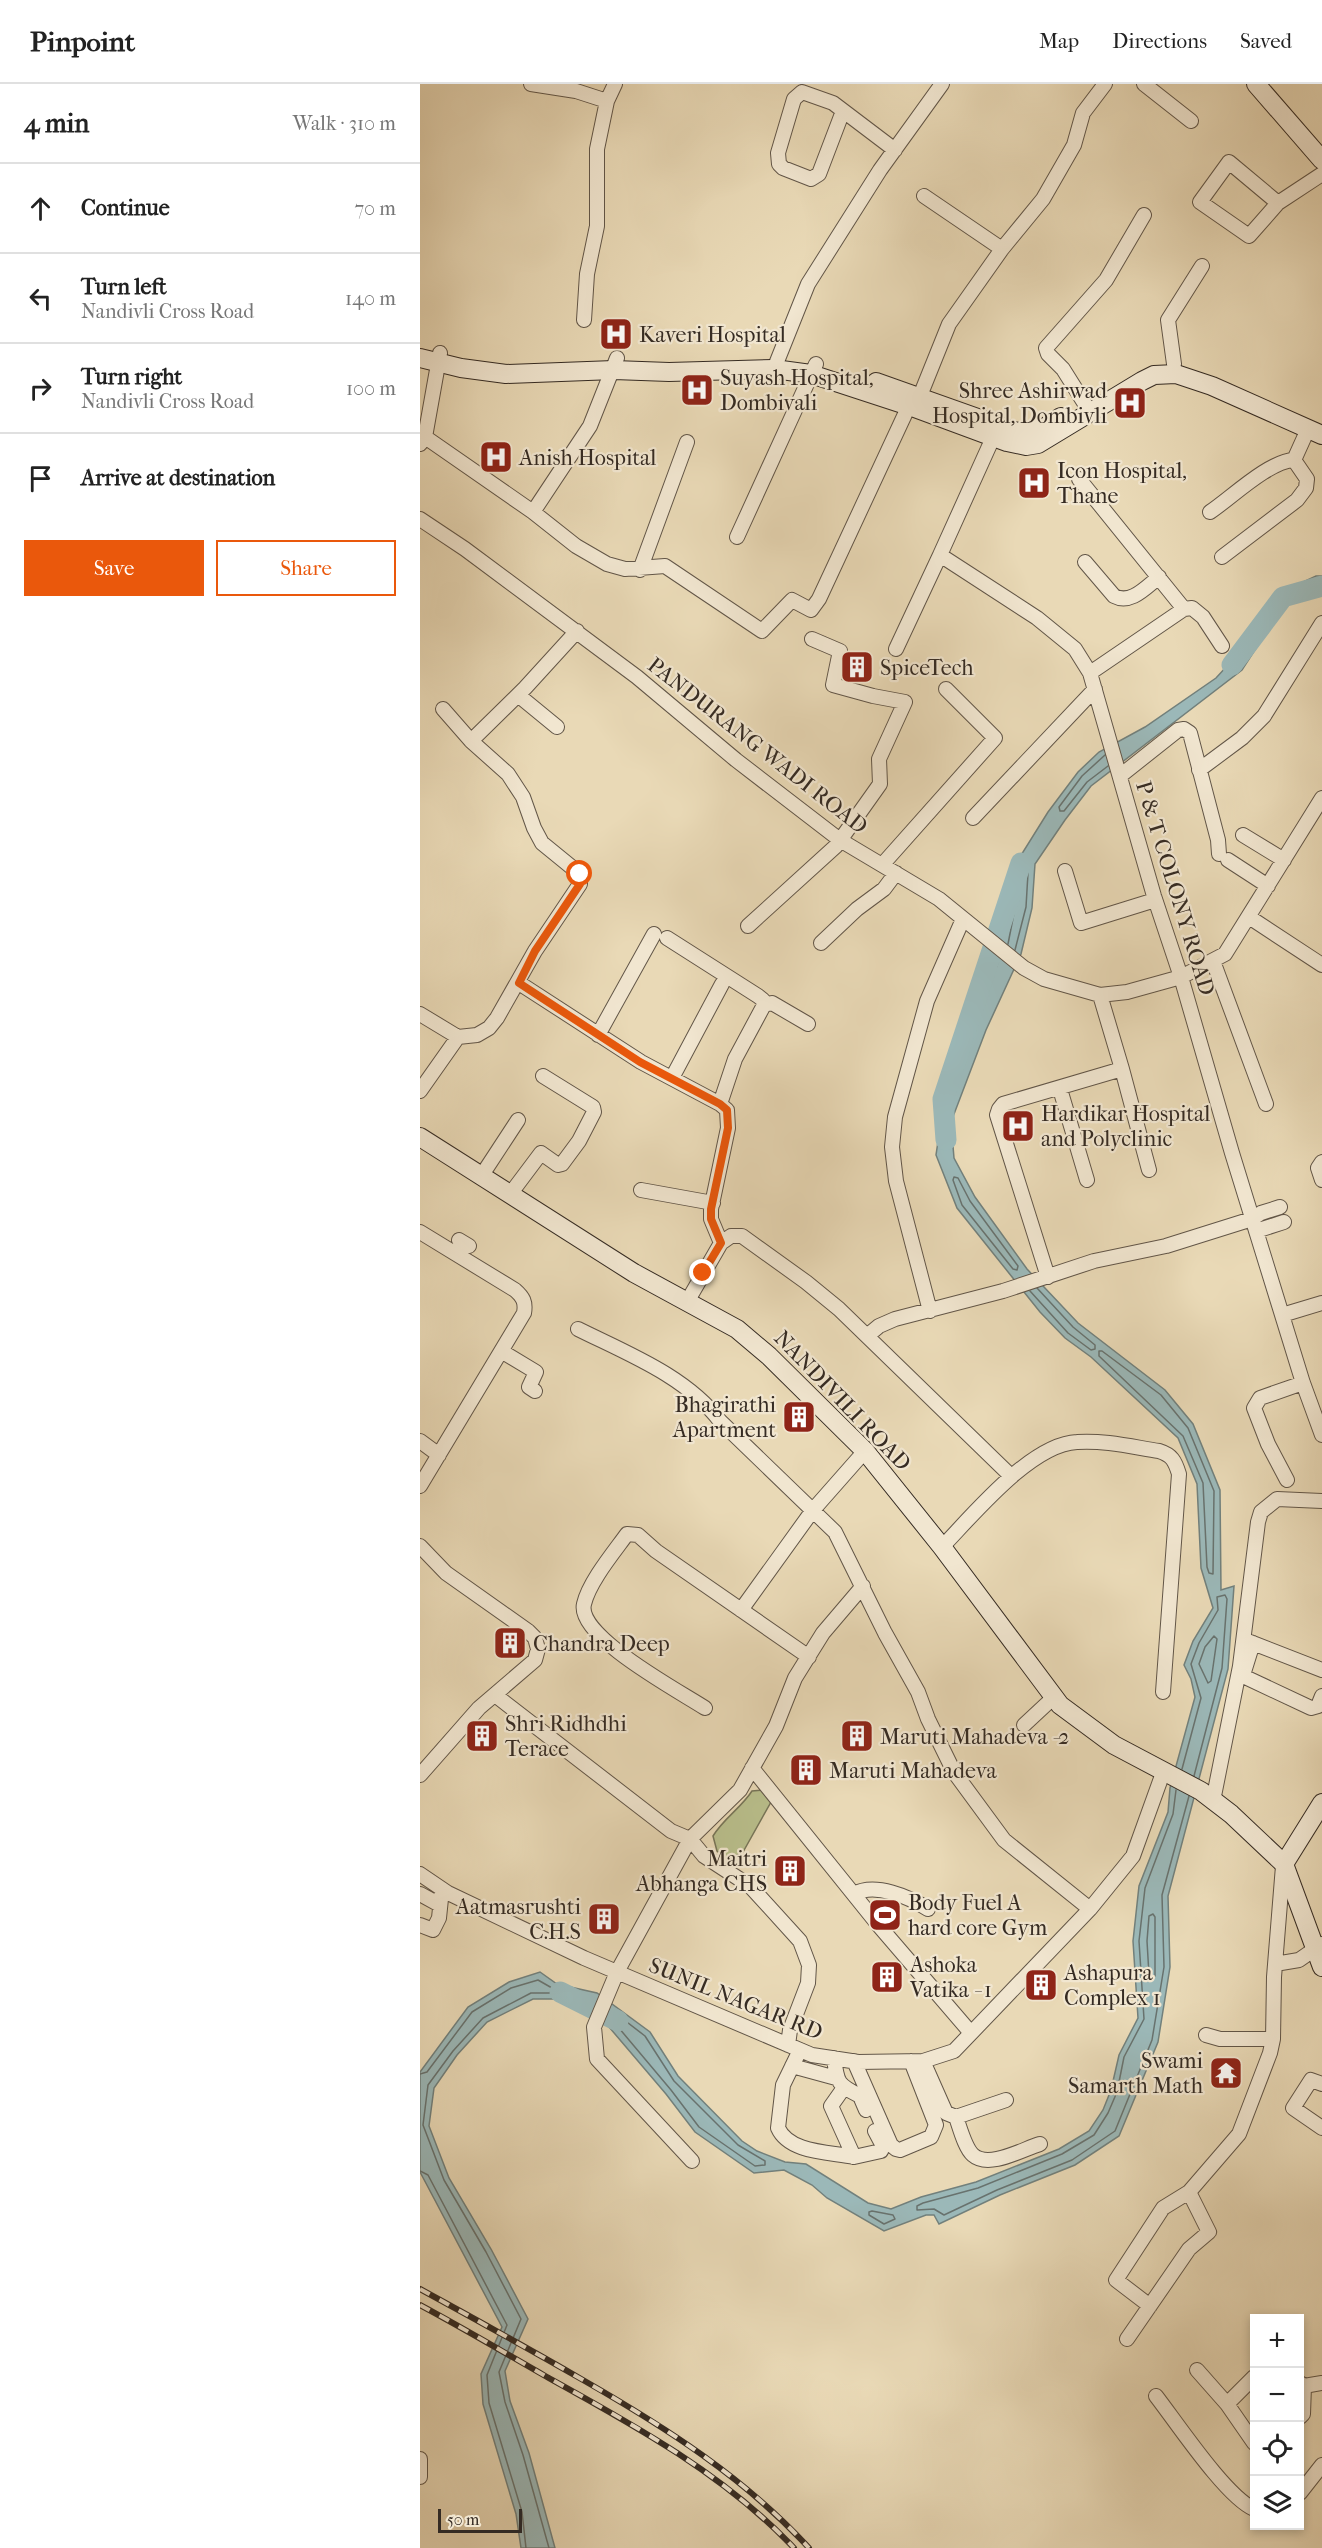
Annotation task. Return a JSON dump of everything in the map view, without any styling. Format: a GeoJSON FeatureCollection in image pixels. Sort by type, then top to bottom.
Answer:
{"type":"FeatureCollection","features":[{"type":"Feature","properties":{"kind":"street"},"geometry":{"type":"LineString","coordinates":[[531,84],[576,91],[607,101]]}},
{"type":"Feature","properties":{"kind":"street"},"geometry":{"type":"LineString","coordinates":[[584,320],[587,274],[597,226],[597,149],[607,101],[615,84]]}},
{"type":"Feature","properties":{"kind":"street"},"geometry":{"type":"LineString","coordinates":[[776,363],[808,284],[895,150],[942,84]]}},
{"type":"Feature","properties":{"kind":"street"},"geometry":{"type":"LineString","coordinates":[[440,358],[422,441],[533,512],[576,546],[606,564],[640,570],[665,566],[762,631],[792,600],[811,610],[819,599],[915,401],[949,324],[1002,249],[1043,199],[1074,145],[1083,113],[1105,84]]}},
{"type":"Feature","properties":{"kind":"street"},"geometry":{"type":"LineString","coordinates":[[1144,84],[1191,121]]}},
{"type":"Feature","properties":{"kind":"street"},"geometry":{"type":"LineString","coordinates":[[1256,84],[1322,160]]}},
{"type":"Feature","properties":{"kind":"street"},"geometry":{"type":"LineString","coordinates":[[843,111],[819,174],[811,179],[783,168],[779,164],[778,153],[794,99],[802,92],[820,98],[843,111],[895,150]]}},
{"type":"Feature","properties":{"kind":"street"},"geometry":{"type":"LineString","coordinates":[[1278,203],[1229,162],[1200,202],[1248,236],[1278,203],[1322,174]]}},
{"type":"Feature","properties":{"kind":"street"},"geometry":{"type":"LineString","coordinates":[[924,196],[1002,249]]}},
{"type":"Feature","properties":{"kind":"street"},"geometry":{"type":"LineString","coordinates":[[1087,407],[1063,369],[1048,354],[1046,348],[1106,280],[1144,215]]}},
{"type":"Feature","properties":{"kind":"street"},"geometry":{"type":"LineString","coordinates":[[1165,367],[1168,320],[1202,266]]}},
{"type":"Feature","properties":{"kind":"street"},"geometry":{"type":"LineString","coordinates":[[420,348],[440,358],[506,374],[544,368],[615,364],[669,366],[776,363],[814,369],[915,401],[996,431],[1018,445],[1165,367]]}},
{"type":"Feature","properties":{"kind":"street"},"geometry":{"type":"LineString","coordinates":[[420,358],[440,358]]}},
{"type":"Feature","properties":{"kind":"street"},"geometry":{"type":"LineString","coordinates":[[533,512],[590,426],[615,364]]}},
{"type":"Feature","properties":{"kind":"street"},"geometry":{"type":"LineString","coordinates":[[1165,367],[1176,374],[1212,386],[1319,431],[1294,460],[1286,460],[1272,467],[1210,513]]}},
{"type":"Feature","properties":{"kind":"street"},"geometry":{"type":"LineString","coordinates":[[737,537],[814,369]]}},
{"type":"Feature","properties":{"kind":"street"},"geometry":{"type":"LineString","coordinates":[[896,649],[996,431]]}},
{"type":"Feature","properties":{"kind":"street"},"geometry":{"type":"LineString","coordinates":[[640,570],[687,442]]}},
{"type":"Feature","properties":{"kind":"street"},"geometry":{"type":"LineString","coordinates":[[1222,557],[1298,500],[1306,488],[1307,479],[1294,460]]}},
{"type":"Feature","properties":{"kind":"street"},"geometry":{"type":"LineString","coordinates":[[1079,479],[1184,609]]}},
{"type":"Feature","properties":{"kind":"street","name":"PANDURANG WADI ROAD"},"geometry":{"type":"LineString","coordinates":[[420,519],[577,631],[637,677],[736,760],[840,840],[939,899],[1024,969],[1044,979],[1100,995],[1127,992],[1181,978],[1225,954],[1322,798]]}},
{"type":"Feature","properties":{"kind":"street","name":"P & T COLONY ROAD"},"geometry":{"type":"LineString","coordinates":[[940,555],[1037,618],[1075,649],[1090,673],[1155,900],[1181,978],[1303,1383],[1322,1435]]}},
{"type":"Feature","properties":{"kind":"street"},"geometry":{"type":"LineString","coordinates":[[1085,562],[1114,596],[1120,599],[1132,598],[1159,577]]}},
{"type":"Feature","properties":{"kind":"street"},"geometry":{"type":"LineString","coordinates":[[1090,673],[1184,609],[1191,608],[1203,617],[1222,645]]}},
{"type":"Feature","properties":{"kind":"street"},"geometry":{"type":"LineString","coordinates":[[1199,770],[1242,738],[1259,722],[1322,623]]}},
{"type":"Feature","properties":{"kind":"street"},"geometry":{"type":"LineString","coordinates":[[471,741],[518,695],[577,631]]}},
{"type":"Feature","properties":{"kind":"street"},"geometry":{"type":"LineString","coordinates":[[748,926],[840,840],[880,784],[879,759],[905,702],[833,685],[840,651],[812,639]]}},
{"type":"Feature","properties":{"kind":"street"},"geometry":{"type":"LineString","coordinates":[[882,865],[995,738],[946,689]]}},
{"type":"Feature","properties":{"kind":"street"},"geometry":{"type":"LineString","coordinates":[[973,818],[1095,689]]}},
{"type":"Feature","properties":{"kind":"street"},"geometry":{"type":"LineString","coordinates":[[518,695],[557,727]]}},
{"type":"Feature","properties":{"kind":"street"},"geometry":{"type":"LineString","coordinates":[[420,1014],[458,1037],[477,1035],[489,1028],[519,983],[535,951],[580,884],[580,874],[542,843],[523,797],[508,774],[471,741],[443,709]]}},
{"type":"Feature","properties":{"kind":"street"},"geometry":{"type":"LineString","coordinates":[[1119,773],[1178,730],[1184,729],[1190,733],[1224,857],[1268,886]]}},
{"type":"Feature","properties":{"kind":"street"},"geometry":{"type":"LineString","coordinates":[[1243,835],[1284,860]]}},
{"type":"Feature","properties":{"kind":"street"},"geometry":{"type":"LineString","coordinates":[[1065,871],[1082,923],[1155,900]]}},
{"type":"Feature","properties":{"kind":"street"},"geometry":{"type":"LineString","coordinates":[[821,943],[857,909],[884,889],[896,873]]}},
{"type":"Feature","properties":{"kind":"street"},"geometry":{"type":"LineString","coordinates":[[1249,917],[1322,965]]}},
{"type":"Feature","properties":{"kind":"street"},"geometry":{"type":"LineString","coordinates":[[930,1311],[896,1181],[892,1146],[895,1117],[927,1001],[963,920]]}},
{"type":"Feature","properties":{"kind":"street"},"geometry":{"type":"LineString","coordinates":[[598,1035],[661,936],[763,1000],[764,1005],[735,1059],[720,1104]]}},
{"type":"Feature","properties":{"kind":"street"},"geometry":{"type":"LineString","coordinates":[[1213,961],[1266,1104]]}},
{"type":"Feature","properties":{"kind":"street"},"geometry":{"type":"LineString","coordinates":[[519,983],[640,1062],[720,1104],[727,1110],[729,1118],[711,1219],[721,1243]]}},
{"type":"Feature","properties":{"kind":"street"},"geometry":{"type":"LineString","coordinates":[[672,1078],[722,984]]}},
{"type":"Feature","properties":{"kind":"street"},"geometry":{"type":"LineString","coordinates":[[1100,995],[1149,1170]]}},
{"type":"Feature","properties":{"kind":"street"},"geometry":{"type":"LineString","coordinates":[[764,1005],[772,1003],[808,1024]]}},
{"type":"Feature","properties":{"kind":"street"},"geometry":{"type":"LineString","coordinates":[[422,1083],[458,1037]]}},
{"type":"Feature","properties":{"kind":"street"},"geometry":{"type":"LineString","coordinates":[[1047,1277],[997,1115],[1003,1104],[1122,1069]]}},
{"type":"Feature","properties":{"kind":"street"},"geometry":{"type":"LineString","coordinates":[[511,1193],[541,1154],[558,1165],[562,1164],[579,1141],[594,1112],[592,1107],[543,1076]]}},
{"type":"Feature","properties":{"kind":"street"},"geometry":{"type":"LineString","coordinates":[[1060,1089],[1087,1180]]}},
{"type":"Feature","properties":{"kind":"street"},"geometry":{"type":"LineString","coordinates":[[482,1175],[518,1120]]}},
{"type":"Feature","properties":{"kind":"street","name":"NANDIVILI ROAD"},"geometry":{"type":"LineString","coordinates":[[420,1137],[634,1273],[747,1336],[865,1451],[942,1547],[1053,1698],[1114,1745],[1207,1796],[1231,1814],[1286,1869]]}},
{"type":"Feature","properties":{"kind":"street"},"geometry":{"type":"LineString","coordinates":[[1322,1162],[1318,1168],[1322,1180]]}},
{"type":"Feature","properties":{"kind":"street"},"geometry":{"type":"LineString","coordinates":[[641,1190],[713,1203]]}},
{"type":"Feature","properties":{"kind":"street"},"geometry":{"type":"LineString","coordinates":[[1254,1225],[1261,1213],[1280,1207]]}},
{"type":"Feature","properties":{"kind":"street"},"geometry":{"type":"LineString","coordinates":[[867,1336],[879,1326],[895,1319],[1003,1291],[1094,1261],[1254,1225],[1284,1222]]}},
{"type":"Feature","properties":{"kind":"street"},"geometry":{"type":"LineString","coordinates":[[420,1232],[462,1246],[524,1299],[524,1313],[420,1486]]}},
{"type":"Feature","properties":{"kind":"street"},"geometry":{"type":"LineString","coordinates":[[687,1302],[721,1243],[731,1236],[742,1236],[806,1282],[867,1336],[1011,1476]]}},
{"type":"Feature","properties":{"kind":"street"},"geometry":{"type":"LineString","coordinates":[[1282,1315],[1322,1303]]}},
{"type":"Feature","properties":{"kind":"street"},"geometry":{"type":"LineString","coordinates":[[578,1329],[653,1367],[712,1410],[720,1421],[836,1532],[885,1633],[918,1692],[928,1719],[954,1772],[1004,1840],[1090,1910]]}},
{"type":"Feature","properties":{"kind":"street"},"geometry":{"type":"LineString","coordinates":[[501,1351],[536,1372],[529,1387],[535,1391]]}},
{"type":"Feature","properties":{"kind":"street"},"geometry":{"type":"LineString","coordinates":[[1287,1480],[1268,1444],[1254,1408],[1260,1398],[1303,1383]]}},
{"type":"Feature","properties":{"kind":"street"},"geometry":{"type":"LineString","coordinates":[[420,1442],[439,1455]]}},
{"type":"Feature","properties":{"kind":"street"},"geometry":{"type":"LineString","coordinates":[[942,1547],[1011,1476],[1058,1446],[1076,1442],[1159,1450],[1168,1454],[1176,1462],[1179,1474],[1163,1692]]}},
{"type":"Feature","properties":{"kind":"street"},"geometry":{"type":"LineString","coordinates":[[741,1610],[813,1510],[865,1451]]}},
{"type":"Feature","properties":{"kind":"street"},"geometry":{"type":"LineString","coordinates":[[1322,1501],[1277,1499],[1261,1512],[1258,1522],[1244,1672],[1245,1677],[1311,1708],[1318,1706],[1322,1696]]}},
{"type":"Feature","properties":{"kind":"street"},"geometry":{"type":"LineString","coordinates":[[705,1708],[609,1647],[586,1622],[583,1605],[602,1568],[627,1534],[638,1534],[656,1551],[808,1657]]}},
{"type":"Feature","properties":{"kind":"street"},"geometry":{"type":"LineString","coordinates":[[420,1546],[446,1572],[535,1638],[538,1649],[535,1660],[479,1708],[420,1775]]}},
{"type":"Feature","properties":{"kind":"street"},"geometry":{"type":"LineString","coordinates":[[692,2161],[597,2059],[594,2027],[617,1972],[690,1839],[740,1790],[776,1726],[795,1678],[823,1634],[863,1586]]}},
{"type":"Feature","properties":{"kind":"street"},"geometry":{"type":"LineString","coordinates":[[1248,1642],[1322,1670]]}},
{"type":"Feature","properties":{"kind":"street"},"geometry":{"type":"LineString","coordinates":[[1207,1796],[1248,1642]]}},
{"type":"Feature","properties":{"kind":"street"},"geometry":{"type":"LineString","coordinates":[[495,1695],[671,1831],[690,1839],[705,1856],[750,1886],[800,1941],[809,1965],[808,1983],[790,2031],[794,2047],[792,2066],[783,2085],[778,2128],[781,2134],[796,2145],[854,2157],[881,2151],[882,2146],[860,2096],[840,2083],[792,2066]]}},
{"type":"Feature","properties":{"kind":"street"},"geometry":{"type":"LineString","coordinates":[[1024,1725],[1053,1698]]}},
{"type":"Feature","properties":{"kind":"street"},"geometry":{"type":"LineString","coordinates":[[752,1768],[971,2033]]}},
{"type":"Feature","properties":{"kind":"street","name":"SUNIL NAGAR RD"},"geometry":{"type":"LineString","coordinates":[[422,1880],[617,1972],[812,2055],[854,2061],[917,2061],[954,2051],[1090,1910],[1133,1856],[1164,1771]]}},
{"type":"Feature","properties":{"kind":"street"},"geometry":{"type":"LineString","coordinates":[[1150,2306],[1116,2280],[1162,2208],[1189,2192],[1239,2134],[1270,2053],[1273,2039],[1275,1964],[1286,1869],[1322,1803]]}},
{"type":"Feature","properties":{"kind":"street"},"geometry":{"type":"LineString","coordinates":[[1286,1869],[1322,1822]]}},
{"type":"Feature","properties":{"kind":"street"},"geometry":{"type":"LineString","coordinates":[[1286,1869],[1319,1946],[1322,1967]]}},
{"type":"Feature","properties":{"kind":"street"},"geometry":{"type":"LineString","coordinates":[[420,1925],[433,1930],[439,1918],[442,1889]]}},
{"type":"Feature","properties":{"kind":"street"},"geometry":{"type":"LineString","coordinates":[[854,1893],[861,1890],[909,1897],[928,1909]]}},
{"type":"Feature","properties":{"kind":"street"},"geometry":{"type":"LineString","coordinates":[[420,1894],[440,1905]]}},
{"type":"Feature","properties":{"kind":"street"},"geometry":{"type":"LineString","coordinates":[[1275,1964],[1299,1959],[1319,1946]]}},
{"type":"Feature","properties":{"kind":"street"},"geometry":{"type":"LineString","coordinates":[[1206,2035],[1220,2039],[1273,2039]]}},
{"type":"Feature","properties":{"kind":"street"},"geometry":{"type":"LineString","coordinates":[[834,2058],[840,2083],[831,2106],[854,2157]]}},
{"type":"Feature","properties":{"kind":"street"},"geometry":{"type":"LineString","coordinates":[[854,2061],[891,2145],[900,2150],[931,2138],[936,2125],[917,2061]]}},
{"type":"Feature","properties":{"kind":"street"},"geometry":{"type":"LineString","coordinates":[[917,2061],[946,2113],[956,2117],[1006,2100]]}},
{"type":"Feature","properties":{"kind":"street"},"geometry":{"type":"LineString","coordinates":[[1322,2084],[1314,2079],[1311,2080],[1293,2108],[1322,2128]]}},
{"type":"Feature","properties":{"kind":"street"},"geometry":{"type":"LineString","coordinates":[[956,2117],[972,2154],[981,2160],[994,2160],[1040,2144]]}},
{"type":"Feature","properties":{"kind":"street"},"geometry":{"type":"LineString","coordinates":[[1127,2339],[1189,2249],[1209,2232],[1189,2192]]}},
{"type":"Feature","properties":{"kind":"street"},"geometry":{"type":"LineString","coordinates":[[1197,2370],[1227,2404],[1250,2437]]}},
{"type":"Feature","properties":{"kind":"street"},"geometry":{"type":"LineString","coordinates":[[1227,2404],[1250,2381]]}},
{"type":"Feature","properties":{"kind":"street"},"geometry":{"type":"LineString","coordinates":[[1304,2385],[1322,2383]]}},
{"type":"Feature","properties":{"kind":"street"},"geometry":{"type":"LineString","coordinates":[[1156,2396],[1231,2492],[1250,2507]]}},
{"type":"Feature","properties":{"kind":"street"},"geometry":{"type":"LineString","coordinates":[[420,2459],[420,2477]]}},
{"type":"Feature","properties":{"kind":"street"},"geometry":{"type":"LineString","coordinates":[[1304,2487],[1322,2465]]}},
{"type":"Feature","properties":{"kind":"green space"},"geometry":{"type":"Polygon","coordinates":[[[763,1790],[771,1802],[743,1852],[728,1860],[717,1851],[713,1836],[752,1791],[763,1790]]]}},
{"type":"Feature","properties":{"kind":"water"},"geometry":{"type":"Polygon","coordinates":[[[1316,576],[1322,576],[1322,587],[1302,590],[1286,602],[1242,670],[1091,786],[1035,864],[1032,908],[1021,954],[986,1030],[951,1122],[954,1158],[975,1197],[1027,1269],[1078,1323],[1165,1390],[1193,1424],[1220,1490],[1221,1590],[1234,1586],[1228,1669],[1168,1896],[1170,1967],[1158,2042],[1119,2136],[1075,2165],[1000,2195],[939,2224],[934,2215],[926,2215],[884,2231],[784,2170],[754,2173],[695,2132],[592,2007],[565,1999],[533,1999],[487,2022],[457,2055],[434,2088],[429,2126],[449,2178],[491,2249],[528,2319],[505,2371],[510,2401],[529,2453],[555,2548],[521,2548],[516,2514],[483,2404],[481,2374],[502,2327],[420,2172],[420,2072],[468,2007],[509,1982],[540,1972],[557,1984],[597,1993],[650,2032],[678,2076],[742,2141],[757,2151],[785,2162],[806,2164],[868,2203],[891,2209],[921,2197],[976,2182],[1059,2149],[1089,2131],[1103,2110],[1111,2090],[1119,2055],[1138,2018],[1133,1941],[1139,1886],[1168,1812],[1170,1788],[1195,1697],[1191,1679],[1184,1665],[1193,1641],[1213,1608],[1201,1568],[1197,1484],[1178,1438],[1091,1357],[1065,1338],[1040,1312],[957,1208],[936,1155],[941,1122],[985,985],[997,966],[1018,860],[1048,812],[1078,772],[1099,752],[1145,727],[1216,678],[1251,640],[1275,601],[1297,585],[1316,576]]]}},
{"type":"Feature","properties":{"kind":"waterway"},"geometry":{"type":"LineString","coordinates":[[1232,665],[1283,597],[1322,586]]}},
{"type":"Feature","properties":{"kind":"waterway"},"geometry":{"type":"LineString","coordinates":[[946,1140],[943,1099],[1021,863]]}},
{"type":"Feature","properties":{"kind":"waterway"},"geometry":{"type":"LineString","coordinates":[[560,1992],[618,2021]]}},
{"type":"Feature","properties":{"kind":"railway"},"geometry":{"type":"LineString","coordinates":[[420,2289],[583,2380],[674,2435],[731,2476],[809,2548]]}},
{"type":"Feature","properties":{"kind":"railway"},"geometry":{"type":"LineString","coordinates":[[420,2305],[613,2414],[677,2453],[739,2497],[794,2548]]}},
{"type":"Feature","properties":{"kind":"place","name":"Kaveri Hospital"},"geometry":{"type":"Point","coordinates":[616,334]}},
{"type":"Feature","properties":{"kind":"place","name":"Suyash Hospital, Dombivali"},"geometry":{"type":"Point","coordinates":[697,390]}},
{"type":"Feature","properties":{"kind":"place","name":"Shree Ashirwad Hospital, Dombivli"},"geometry":{"type":"Point","coordinates":[1130,403]}},
{"type":"Feature","properties":{"kind":"place","name":"Anish Hospital"},"geometry":{"type":"Point","coordinates":[496,457]}},
{"type":"Feature","properties":{"kind":"place","name":"Icon Hospital, Thane"},"geometry":{"type":"Point","coordinates":[1034,483]}},
{"type":"Feature","properties":{"kind":"place","name":"SpiceTech"},"geometry":{"type":"Point","coordinates":[857,667]}},
{"type":"Feature","properties":{"kind":"place","name":"Hardikar Hospital and Polyclinic"},"geometry":{"type":"Point","coordinates":[1018,1126]}},
{"type":"Feature","properties":{"kind":"place","name":"Bhagirathi Apartment"},"geometry":{"type":"Point","coordinates":[799,1417]}},
{"type":"Feature","properties":{"kind":"place","name":"Chandra Deep"},"geometry":{"type":"Point","coordinates":[510,1643]}},
{"type":"Feature","properties":{"kind":"place","name":"Shri Ridhdhi Terace"},"geometry":{"type":"Point","coordinates":[482,1736]}},
{"type":"Feature","properties":{"kind":"place","name":"Maruti Mahadeva -2"},"geometry":{"type":"Point","coordinates":[857,1736]}},
{"type":"Feature","properties":{"kind":"place","name":"Maruti Mahadeva"},"geometry":{"type":"Point","coordinates":[806,1770]}},
{"type":"Feature","properties":{"kind":"place","name":"Maitri Abhanga CHS"},"geometry":{"type":"Point","coordinates":[790,1871]}},
{"type":"Feature","properties":{"kind":"place","name":"Body Fuel A hard core Gym"},"geometry":{"type":"Point","coordinates":[885,1915]}},
{"type":"Feature","properties":{"kind":"place","name":"Aatmasrushti C.H.S"},"geometry":{"type":"Point","coordinates":[604,1919]}},
{"type":"Feature","properties":{"kind":"place","name":"Ashoka Vatika - 1"},"geometry":{"type":"Point","coordinates":[887,1977]}},
{"type":"Feature","properties":{"kind":"place","name":"Ashapura Complex 1"},"geometry":{"type":"Point","coordinates":[1041,1985]}},
{"type":"Feature","properties":{"kind":"place","name":"Swami Samarth Math"},"geometry":{"type":"Point","coordinates":[1226,2073]}},
{"type":"Feature","properties":{"kind":"route"},"geometry":{"type":"LineString","coordinates":[[580,874],[580,884],[535,951],[519,983],[640,1062],[720,1104],[727,1110],[728,1128],[711,1209],[711,1219],[721,1243],[703,1273]]}}]}
